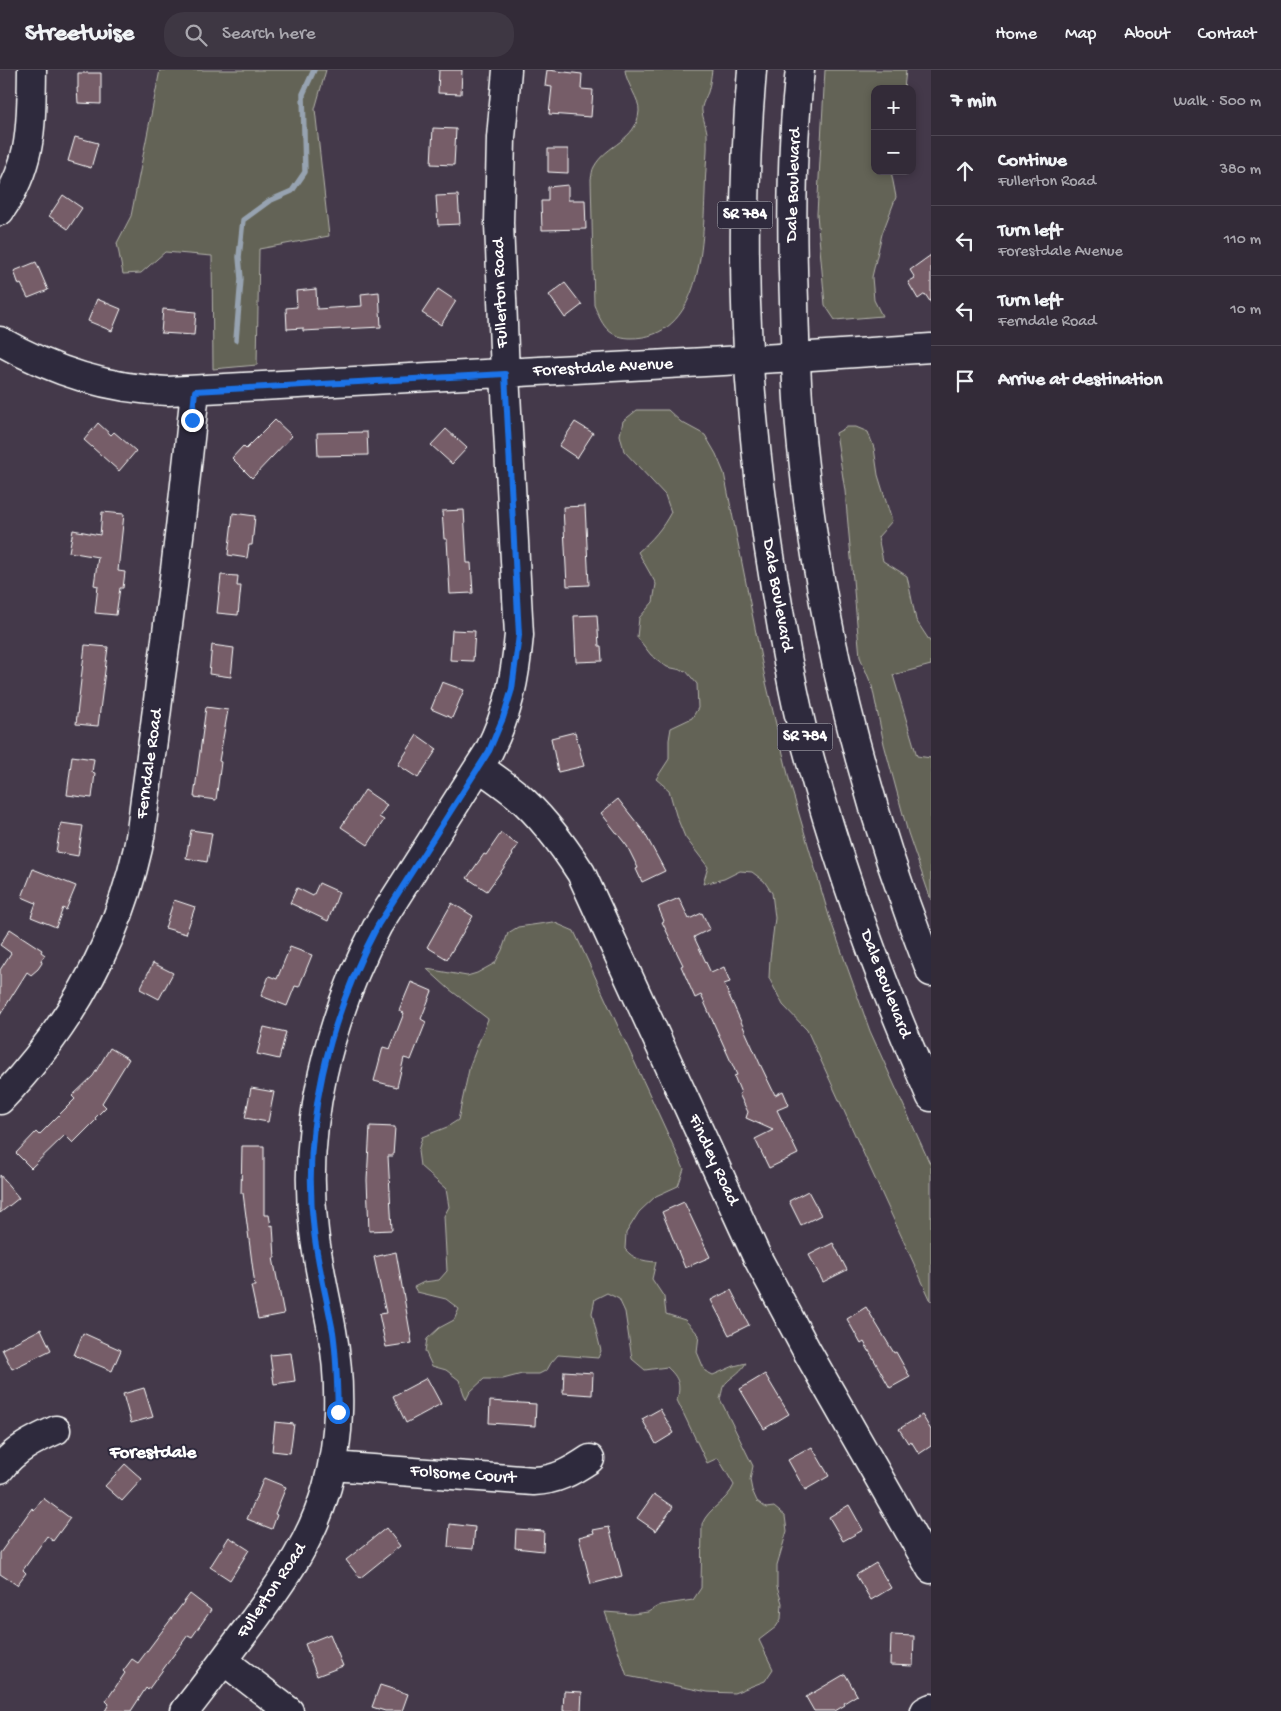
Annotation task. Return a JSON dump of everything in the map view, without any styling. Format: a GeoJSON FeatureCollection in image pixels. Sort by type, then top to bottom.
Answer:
{"type":"FeatureCollection","features":[{"type":"Feature","properties":{"kind":"street"},"geometry":{"type":"LineString","coordinates":[[0,211],[17,183],[26,158],[31,133],[32,70]]}},
{"type":"Feature","properties":{"kind":"street","name":"Fullerton Road"},"geometry":{"type":"LineString","coordinates":[[185,1711],[284,1579],[301,1552],[322,1504],[332,1466],[338,1412],[336,1361],[314,1231],[311,1184],[313,1138],[324,1071],[337,1021],[365,949],[378,925],[479,767],[497,734],[509,702],[515,676],[519,635],[498,223],[501,138],[507,70]]}},
{"type":"Feature","properties":{"kind":"street","name":"Dale Boulevard"},"geometry":{"type":"LineString","coordinates":[[752,70],[745,208],[748,360],[764,520],[783,631],[807,746],[840,860],[870,950],[931,1097]]}},
{"type":"Feature","properties":{"kind":"street","name":"Dale Boulevard"},"geometry":{"type":"LineString","coordinates":[[800,70],[794,161],[792,260],[802,449],[813,532],[832,639],[855,740],[884,840],[931,972]]}},
{"type":"Feature","properties":{"kind":"street","name":"Forestdale Avenue"},"geometry":{"type":"LineString","coordinates":[[0,341],[20,353],[56,369],[95,382],[147,390],[195,391],[931,348]]}},
{"type":"Feature","properties":{"kind":"street","name":"Ferndale Road"},"geometry":{"type":"LineString","coordinates":[[0,1100],[27,1072],[57,1033],[83,992],[105,948],[126,894],[138,847],[176,565],[195,391]]}},
{"type":"Feature","properties":{"kind":"street","name":"Findley Road"},"geometry":{"type":"LineString","coordinates":[[479,767],[517,795],[532,809],[557,838],[581,873],[757,1257],[808,1353],[931,1568]]}},
{"type":"Feature","properties":{"kind":"street"},"geometry":{"type":"LineString","coordinates":[[0,1469],[18,1449],[56,1430]]}},
{"type":"Feature","properties":{"kind":"street","name":"Folsome Court"},"geometry":{"type":"LineString","coordinates":[[332,1466],[534,1481],[564,1475],[590,1459]]}},
{"type":"Feature","properties":{"kind":"street"},"geometry":{"type":"LineString","coordinates":[[224,1661],[289,1711]]}},
{"type":"Feature","properties":{"kind":"street"},"geometry":{"type":"LineString","coordinates":[[925,1711],[931,1708]]}},
{"type":"Feature","properties":{"kind":"green space"},"geometry":{"type":"Polygon","coordinates":[[[160,70],[326,70],[315,109],[329,236],[259,249],[257,365],[213,369],[212,256],[165,252],[141,273],[123,274],[117,243],[131,216],[160,70]]]}},
{"type":"Feature","properties":{"kind":"green space"},"geometry":{"type":"Polygon","coordinates":[[[625,70],[712,70],[708,92],[702,107],[707,133],[703,238],[694,285],[685,306],[672,323],[654,334],[630,338],[616,335],[606,328],[594,305],[591,179],[593,168],[599,159],[627,136],[637,121],[639,106],[625,70]]]}},
{"type":"Feature","properties":{"kind":"green space"},"geometry":{"type":"Polygon","coordinates":[[[825,70],[906,70],[904,85],[871,85],[871,175],[892,175],[896,197],[882,234],[872,277],[874,300],[882,316],[835,320],[825,305],[817,214],[825,70]]]}},
{"type":"Feature","properties":{"kind":"green space"},"geometry":{"type":"Polygon","coordinates":[[[637,410],[668,410],[681,422],[705,435],[724,473],[765,678],[791,787],[829,916],[870,1031],[931,1166],[931,1301],[807,1030],[783,1005],[769,978],[775,918],[772,893],[764,881],[752,872],[740,871],[724,879],[703,884],[708,867],[685,837],[669,790],[656,779],[669,759],[671,728],[692,718],[698,708],[697,684],[686,671],[667,667],[651,655],[637,637],[639,618],[653,602],[656,584],[638,552],[656,534],[671,512],[665,495],[624,451],[620,435],[623,421],[637,410]]]}},
{"type":"Feature","properties":{"kind":"green space"},"geometry":{"type":"Polygon","coordinates":[[[847,427],[856,427],[868,432],[874,448],[878,475],[892,521],[878,537],[883,561],[907,576],[916,620],[931,643],[931,665],[893,675],[917,756],[931,758],[931,900],[908,833],[884,744],[872,686],[860,657],[845,491],[836,433],[847,427]]]}},
{"type":"Feature","properties":{"kind":"green space"},"geometry":{"type":"Polygon","coordinates":[[[553,922],[574,931],[684,1169],[678,1186],[656,1196],[639,1212],[626,1233],[625,1249],[639,1259],[656,1262],[652,1279],[664,1297],[666,1314],[685,1320],[699,1335],[697,1352],[705,1371],[713,1375],[746,1363],[725,1384],[720,1399],[753,1466],[750,1480],[757,1501],[766,1508],[774,1507],[785,1516],[787,1531],[777,1565],[777,1587],[782,1603],[781,1619],[776,1627],[759,1640],[773,1669],[765,1681],[734,1693],[708,1692],[627,1676],[605,1612],[632,1614],[648,1612],[660,1605],[693,1600],[701,1588],[702,1524],[709,1513],[727,1496],[734,1485],[718,1458],[707,1463],[677,1400],[679,1386],[674,1375],[667,1367],[645,1370],[632,1359],[625,1312],[619,1299],[607,1293],[595,1299],[592,1313],[601,1351],[598,1358],[558,1355],[547,1370],[539,1374],[522,1374],[503,1379],[484,1379],[470,1392],[466,1400],[459,1380],[446,1370],[432,1366],[425,1351],[427,1339],[439,1328],[454,1320],[459,1309],[446,1299],[417,1292],[414,1287],[424,1282],[439,1280],[447,1271],[444,1216],[449,1207],[446,1189],[420,1166],[418,1151],[422,1137],[447,1127],[458,1120],[470,1065],[488,1019],[449,989],[427,969],[467,976],[477,973],[495,963],[508,933],[518,927],[553,922]]]}},
{"type":"Feature","properties":{"kind":"building"},"geometry":{"type":"Polygon","coordinates":[[[439,70],[462,70],[461,94],[438,93],[439,70]]]}},
{"type":"Feature","properties":{"kind":"building"},"geometry":{"type":"Polygon","coordinates":[[[547,70],[582,74],[581,89],[593,90],[591,117],[549,114],[552,87],[545,86],[547,70]]]}},
{"type":"Feature","properties":{"kind":"building"},"geometry":{"type":"Polygon","coordinates":[[[78,73],[101,73],[101,104],[78,103],[78,73]]]}},
{"type":"Feature","properties":{"kind":"building"},"geometry":{"type":"Polygon","coordinates":[[[433,128],[456,129],[454,165],[431,164],[433,128]]]}},
{"type":"Feature","properties":{"kind":"building"},"geometry":{"type":"Polygon","coordinates":[[[75,137],[98,143],[91,168],[68,161],[75,137]]]}},
{"type":"Feature","properties":{"kind":"building"},"geometry":{"type":"Polygon","coordinates":[[[548,149],[568,149],[568,173],[548,172],[548,149]]]}},
{"type":"Feature","properties":{"kind":"building"},"geometry":{"type":"Polygon","coordinates":[[[568,185],[568,200],[585,200],[586,229],[542,230],[541,201],[548,201],[548,187],[568,185]]]}},
{"type":"Feature","properties":{"kind":"building"},"geometry":{"type":"Polygon","coordinates":[[[63,195],[82,208],[68,229],[49,216],[63,195]]]}},
{"type":"Feature","properties":{"kind":"building"},"geometry":{"type":"Polygon","coordinates":[[[458,195],[460,224],[438,225],[436,196],[458,195]]]}},
{"type":"Feature","properties":{"kind":"building"},"geometry":{"type":"Polygon","coordinates":[[[931,255],[931,303],[925,294],[918,299],[908,282],[915,278],[910,270],[931,255]]]}},
{"type":"Feature","properties":{"kind":"building"},"geometry":{"type":"Polygon","coordinates":[[[36,262],[48,290],[28,298],[21,284],[19,285],[14,271],[36,262]]]}},
{"type":"Feature","properties":{"kind":"building"},"geometry":{"type":"Polygon","coordinates":[[[565,283],[582,305],[565,318],[549,295],[565,283]]]}},
{"type":"Feature","properties":{"kind":"building"},"geometry":{"type":"Polygon","coordinates":[[[316,289],[317,309],[362,306],[361,294],[379,292],[381,327],[303,331],[303,328],[287,329],[286,308],[297,307],[296,291],[316,289]]]}},
{"type":"Feature","properties":{"kind":"building"},"geometry":{"type":"Polygon","coordinates":[[[438,289],[456,301],[441,325],[422,313],[438,289]]]}},
{"type":"Feature","properties":{"kind":"building"},"geometry":{"type":"Polygon","coordinates":[[[97,299],[121,309],[112,331],[88,321],[97,299]]]}},
{"type":"Feature","properties":{"kind":"building"},"geometry":{"type":"Polygon","coordinates":[[[163,309],[196,312],[194,335],[161,333],[163,309]]]}},
{"type":"Feature","properties":{"kind":"building"},"geometry":{"type":"Polygon","coordinates":[[[275,420],[292,436],[252,478],[232,458],[243,446],[246,449],[275,420]]]}},
{"type":"Feature","properties":{"kind":"building"},"geometry":{"type":"Polygon","coordinates":[[[575,422],[593,433],[577,458],[559,446],[575,422]]]}},
{"type":"Feature","properties":{"kind":"building"},"geometry":{"type":"Polygon","coordinates":[[[98,423],[111,435],[114,432],[136,451],[119,471],[84,440],[98,423]]]}},
{"type":"Feature","properties":{"kind":"building"},"geometry":{"type":"Polygon","coordinates":[[[446,429],[467,448],[452,464],[431,445],[446,429]]]}},
{"type":"Feature","properties":{"kind":"building"},"geometry":{"type":"Polygon","coordinates":[[[367,432],[368,455],[318,456],[317,433],[367,432]]]}},
{"type":"Feature","properties":{"kind":"building"},"geometry":{"type":"Polygon","coordinates":[[[585,506],[589,585],[567,586],[563,507],[585,506]]]}},
{"type":"Feature","properties":{"kind":"building"},"geometry":{"type":"Polygon","coordinates":[[[464,510],[467,563],[471,563],[473,593],[450,594],[447,539],[444,539],[442,511],[464,510]]]}},
{"type":"Feature","properties":{"kind":"building"},"geometry":{"type":"Polygon","coordinates":[[[102,512],[124,514],[118,571],[125,572],[123,588],[120,588],[116,615],[95,613],[98,586],[94,585],[98,557],[69,552],[73,530],[100,535],[102,512]]]}},
{"type":"Feature","properties":{"kind":"building"},"geometry":{"type":"Polygon","coordinates":[[[233,513],[255,516],[252,545],[249,545],[247,558],[228,555],[233,513]]]}},
{"type":"Feature","properties":{"kind":"building"},"geometry":{"type":"Polygon","coordinates":[[[221,575],[238,576],[237,586],[241,586],[238,615],[217,613],[221,575]]]}},
{"type":"Feature","properties":{"kind":"building"},"geometry":{"type":"Polygon","coordinates":[[[597,615],[602,661],[576,662],[574,616],[597,615]]]}},
{"type":"Feature","properties":{"kind":"building"},"geometry":{"type":"Polygon","coordinates":[[[452,630],[475,631],[473,661],[450,660],[452,630]]]}},
{"type":"Feature","properties":{"kind":"building"},"geometry":{"type":"Polygon","coordinates":[[[85,645],[108,647],[98,726],[76,724],[85,645]]]}},
{"type":"Feature","properties":{"kind":"building"},"geometry":{"type":"Polygon","coordinates":[[[212,645],[234,648],[231,677],[209,674],[212,645]]]}},
{"type":"Feature","properties":{"kind":"building"},"geometry":{"type":"Polygon","coordinates":[[[442,682],[464,690],[452,718],[431,709],[442,682]]]}},
{"type":"Feature","properties":{"kind":"building"},"geometry":{"type":"Polygon","coordinates":[[[206,707],[228,710],[219,761],[221,762],[216,800],[194,797],[206,707]]]}},
{"type":"Feature","properties":{"kind":"building"},"geometry":{"type":"Polygon","coordinates":[[[575,732],[584,766],[558,772],[551,738],[575,732]]]}},
{"type":"Feature","properties":{"kind":"building"},"geometry":{"type":"Polygon","coordinates":[[[417,735],[437,749],[418,778],[398,765],[417,735]]]}},
{"type":"Feature","properties":{"kind":"building"},"geometry":{"type":"Polygon","coordinates":[[[72,756],[94,759],[92,772],[95,773],[92,798],[67,795],[72,756]]]}},
{"type":"Feature","properties":{"kind":"building"},"geometry":{"type":"Polygon","coordinates":[[[365,790],[387,805],[379,817],[384,820],[368,845],[341,827],[365,790]]]}},
{"type":"Feature","properties":{"kind":"building"},"geometry":{"type":"Polygon","coordinates":[[[618,799],[644,832],[665,871],[642,882],[636,869],[638,868],[627,846],[601,813],[618,799]]]}},
{"type":"Feature","properties":{"kind":"building"},"geometry":{"type":"Polygon","coordinates":[[[61,823],[83,826],[78,856],[56,852],[61,823]]]}},
{"type":"Feature","properties":{"kind":"building"},"geometry":{"type":"Polygon","coordinates":[[[191,830],[212,833],[207,862],[186,858],[191,830]]]}},
{"type":"Feature","properties":{"kind":"building"},"geometry":{"type":"Polygon","coordinates":[[[501,833],[518,845],[487,891],[467,878],[501,833]]]}},
{"type":"Feature","properties":{"kind":"building"},"geometry":{"type":"Polygon","coordinates":[[[33,869],[76,886],[66,910],[63,908],[56,927],[31,917],[36,903],[22,897],[33,869]]]}},
{"type":"Feature","properties":{"kind":"building"},"geometry":{"type":"Polygon","coordinates":[[[319,883],[339,892],[328,921],[290,903],[297,888],[313,896],[319,883]]]}},
{"type":"Feature","properties":{"kind":"building"},"geometry":{"type":"Polygon","coordinates":[[[679,898],[689,919],[702,913],[710,929],[694,937],[711,973],[724,967],[730,982],[724,984],[760,1064],[775,1095],[783,1091],[789,1105],[777,1110],[798,1154],[769,1168],[755,1139],[773,1130],[746,1118],[748,1112],[739,1094],[741,1093],[734,1076],[737,1075],[701,995],[695,998],[681,966],[683,965],[662,922],[664,921],[658,907],[679,898]]]}},
{"type":"Feature","properties":{"kind":"building"},"geometry":{"type":"Polygon","coordinates":[[[174,900],[195,907],[186,934],[165,928],[174,900]]]}},
{"type":"Feature","properties":{"kind":"building"},"geometry":{"type":"Polygon","coordinates":[[[452,903],[473,916],[447,959],[427,947],[452,903]]]}},
{"type":"Feature","properties":{"kind":"building"},"geometry":{"type":"Polygon","coordinates":[[[10,929],[42,950],[41,952],[45,955],[38,969],[31,975],[27,972],[0,1015],[0,970],[11,953],[0,945],[10,929]]]}},
{"type":"Feature","properties":{"kind":"building"},"geometry":{"type":"Polygon","coordinates":[[[290,947],[312,955],[299,987],[295,986],[287,1006],[261,996],[269,976],[277,979],[290,947]]]}},
{"type":"Feature","properties":{"kind":"building"},"geometry":{"type":"Polygon","coordinates":[[[153,963],[173,973],[159,999],[140,989],[153,963]]]}},
{"type":"Feature","properties":{"kind":"building"},"geometry":{"type":"Polygon","coordinates":[[[411,982],[432,991],[421,1019],[426,1022],[411,1060],[404,1058],[397,1087],[374,1081],[383,1047],[390,1049],[404,1013],[399,1011],[411,982]]]}},
{"type":"Feature","properties":{"kind":"building"},"geometry":{"type":"Polygon","coordinates":[[[264,1027],[286,1032],[279,1059],[257,1054],[264,1027]]]}},
{"type":"Feature","properties":{"kind":"building"},"geometry":{"type":"Polygon","coordinates":[[[110,1048],[129,1059],[102,1103],[106,1107],[73,1143],[65,1135],[31,1168],[16,1153],[36,1132],[39,1135],[75,1099],[72,1096],[93,1076],[110,1048]]]}},
{"type":"Feature","properties":{"kind":"building"},"geometry":{"type":"Polygon","coordinates":[[[251,1088],[274,1092],[268,1122],[245,1118],[251,1088]]]}},
{"type":"Feature","properties":{"kind":"building"},"geometry":{"type":"Polygon","coordinates":[[[370,1126],[395,1127],[393,1156],[388,1156],[392,1230],[369,1231],[367,1180],[370,1126]]]}},
{"type":"Feature","properties":{"kind":"building"},"geometry":{"type":"Polygon","coordinates":[[[242,1146],[264,1146],[264,1215],[269,1215],[271,1226],[273,1225],[275,1258],[273,1258],[284,1314],[258,1319],[251,1286],[255,1286],[243,1193],[241,1193],[242,1146]]]}},
{"type":"Feature","properties":{"kind":"building"},"geometry":{"type":"Polygon","coordinates":[[[0,1175],[19,1198],[0,1213],[0,1175]]]}},
{"type":"Feature","properties":{"kind":"building"},"geometry":{"type":"Polygon","coordinates":[[[808,1191],[821,1215],[801,1225],[789,1201],[808,1191]]]}},
{"type":"Feature","properties":{"kind":"building"},"geometry":{"type":"Polygon","coordinates":[[[684,1202],[710,1257],[685,1268],[662,1212],[684,1202]]]}},
{"type":"Feature","properties":{"kind":"building"},"geometry":{"type":"Polygon","coordinates":[[[833,1243],[847,1270],[823,1282],[809,1255],[833,1243]]]}},
{"type":"Feature","properties":{"kind":"building"},"geometry":{"type":"Polygon","coordinates":[[[396,1252],[412,1343],[386,1347],[379,1314],[386,1313],[374,1257],[396,1252]]]}},
{"type":"Feature","properties":{"kind":"building"},"geometry":{"type":"Polygon","coordinates":[[[731,1290],[749,1325],[729,1335],[711,1300],[731,1290]]]}},
{"type":"Feature","properties":{"kind":"building"},"geometry":{"type":"Polygon","coordinates":[[[866,1307],[910,1377],[890,1388],[864,1342],[861,1344],[847,1319],[866,1307]]]}},
{"type":"Feature","properties":{"kind":"building"},"geometry":{"type":"Polygon","coordinates":[[[41,1329],[51,1350],[12,1369],[2,1349],[41,1329]]]}},
{"type":"Feature","properties":{"kind":"building"},"geometry":{"type":"Polygon","coordinates":[[[83,1333],[121,1350],[112,1371],[74,1355],[83,1333]]]}},
{"type":"Feature","properties":{"kind":"building"},"geometry":{"type":"Polygon","coordinates":[[[291,1353],[295,1381],[274,1384],[270,1355],[291,1353]]]}},
{"type":"Feature","properties":{"kind":"building"},"geometry":{"type":"Polygon","coordinates":[[[564,1371],[593,1373],[592,1395],[563,1393],[564,1371]]]}},
{"type":"Feature","properties":{"kind":"building"},"geometry":{"type":"Polygon","coordinates":[[[765,1374],[789,1414],[764,1429],[740,1389],[765,1374]]]}},
{"type":"Feature","properties":{"kind":"building"},"geometry":{"type":"Polygon","coordinates":[[[427,1378],[441,1404],[406,1423],[393,1396],[427,1378]]]}},
{"type":"Feature","properties":{"kind":"building"},"geometry":{"type":"Polygon","coordinates":[[[144,1388],[153,1417],[131,1423],[123,1394],[144,1388]]]}},
{"type":"Feature","properties":{"kind":"building"},"geometry":{"type":"Polygon","coordinates":[[[490,1401],[536,1404],[535,1426],[489,1423],[490,1401]]]}},
{"type":"Feature","properties":{"kind":"building"},"geometry":{"type":"Polygon","coordinates":[[[660,1409],[674,1433],[656,1444],[642,1419],[660,1409]]]}},
{"type":"Feature","properties":{"kind":"building"},"geometry":{"type":"Polygon","coordinates":[[[922,1415],[931,1430],[931,1446],[919,1454],[911,1441],[908,1443],[899,1429],[922,1415]]]}},
{"type":"Feature","properties":{"kind":"building"},"geometry":{"type":"Polygon","coordinates":[[[275,1422],[294,1424],[290,1453],[272,1451],[275,1422]]]}},
{"type":"Feature","properties":{"kind":"building"},"geometry":{"type":"Polygon","coordinates":[[[812,1447],[829,1476],[805,1490],[788,1460],[812,1447]]]}},
{"type":"Feature","properties":{"kind":"building"},"geometry":{"type":"Polygon","coordinates":[[[125,1464],[142,1479],[122,1501],[105,1486],[125,1464]]]}},
{"type":"Feature","properties":{"kind":"building"},"geometry":{"type":"Polygon","coordinates":[[[264,1478],[286,1487],[275,1514],[277,1515],[272,1529],[247,1519],[264,1478]]]}},
{"type":"Feature","properties":{"kind":"building"},"geometry":{"type":"Polygon","coordinates":[[[654,1494],[673,1507],[656,1531],[637,1518],[654,1494]]]}},
{"type":"Feature","properties":{"kind":"building"},"geometry":{"type":"Polygon","coordinates":[[[43,1498],[70,1518],[53,1541],[47,1536],[23,1570],[26,1573],[17,1585],[0,1574],[0,1553],[32,1508],[34,1510],[43,1498]]]}},
{"type":"Feature","properties":{"kind":"building"},"geometry":{"type":"Polygon","coordinates":[[[849,1505],[863,1530],[843,1541],[829,1517],[849,1505]]]}},
{"type":"Feature","properties":{"kind":"building"},"geometry":{"type":"Polygon","coordinates":[[[450,1524],[475,1527],[473,1549],[448,1547],[450,1524]]]}},
{"type":"Feature","properties":{"kind":"building"},"geometry":{"type":"Polygon","coordinates":[[[609,1527],[622,1576],[591,1584],[579,1537],[594,1533],[593,1530],[609,1527]]]}},
{"type":"Feature","properties":{"kind":"building"},"geometry":{"type":"Polygon","coordinates":[[[386,1528],[400,1546],[360,1578],[346,1560],[386,1528]]]}},
{"type":"Feature","properties":{"kind":"building"},"geometry":{"type":"Polygon","coordinates":[[[516,1529],[544,1531],[543,1551],[515,1548],[516,1529]]]}},
{"type":"Feature","properties":{"kind":"building"},"geometry":{"type":"Polygon","coordinates":[[[229,1537],[249,1550],[230,1580],[210,1567],[229,1537]]]}},
{"type":"Feature","properties":{"kind":"building"},"geometry":{"type":"Polygon","coordinates":[[[876,1563],[891,1588],[871,1600],[856,1575],[876,1563]]]}},
{"type":"Feature","properties":{"kind":"building"},"geometry":{"type":"Polygon","coordinates":[[[190,1594],[211,1610],[192,1637],[188,1635],[148,1690],[146,1688],[131,1711],[105,1711],[109,1704],[106,1701],[125,1673],[123,1671],[132,1659],[138,1663],[190,1594]]]}},
{"type":"Feature","properties":{"kind":"building"},"geometry":{"type":"Polygon","coordinates":[[[330,1634],[343,1666],[317,1676],[305,1644],[330,1634]]]}},
{"type":"Feature","properties":{"kind":"building"},"geometry":{"type":"Polygon","coordinates":[[[891,1635],[914,1636],[913,1666],[890,1665],[891,1635]]]}},
{"type":"Feature","properties":{"kind":"building"},"geometry":{"type":"Polygon","coordinates":[[[845,1674],[857,1695],[835,1711],[814,1711],[806,1697],[845,1674]]]}},
{"type":"Feature","properties":{"kind":"building"},"geometry":{"type":"Polygon","coordinates":[[[380,1685],[408,1694],[402,1711],[385,1711],[372,1707],[380,1685]]]}},
{"type":"Feature","properties":{"kind":"building"},"geometry":{"type":"Polygon","coordinates":[[[564,1691],[582,1692],[581,1711],[563,1711],[564,1691]]]}},
{"type":"Feature","properties":{"kind":"waterway"},"geometry":{"type":"LineString","coordinates":[[236,340],[241,279],[239,257],[243,220],[269,201],[292,191],[305,172],[303,94],[314,70]]}},
{"type":"Feature","properties":{"kind":"district","name":"Forestdale"},"geometry":{"type":"Point","coordinates":[153,1453]}},
{"type":"Feature","properties":{"kind":"route"},"geometry":{"type":"LineString","coordinates":[[192,420],[195,391],[505,374],[519,635],[515,676],[509,702],[489,751],[378,925],[365,949],[337,1021],[316,1112],[311,1164],[312,1207],[321,1278],[336,1354],[338,1412]]}}]}
